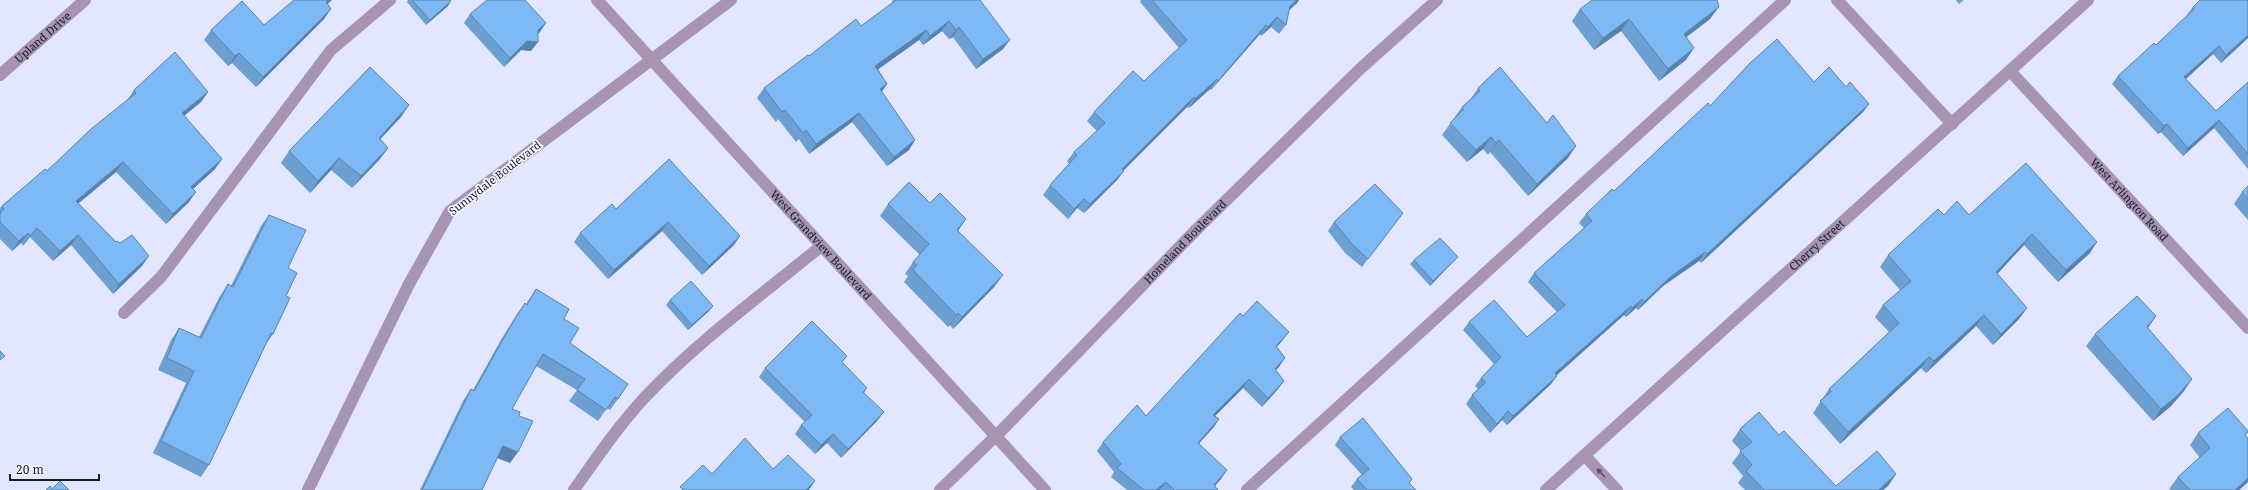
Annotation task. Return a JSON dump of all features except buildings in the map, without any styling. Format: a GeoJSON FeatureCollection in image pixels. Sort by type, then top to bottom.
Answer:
{"type":"FeatureCollection","features":[{"type":"Feature","properties":{"kind":"street","name":"Upland Drive"},"geometry":{"type":"LineString","coordinates":[[0,75],[86,0]]}},
{"type":"Feature","properties":{"kind":"street"},"geometry":{"type":"LineString","coordinates":[[124,313],[161,277],[331,50],[390,0]]}},
{"type":"Feature","properties":{"kind":"street","name":"West Grandview Boulevard"},"geometry":{"type":"LineString","coordinates":[[597,0],[652,58],[821,246],[1045,490]]}},
{"type":"Feature","properties":{"kind":"street","name":"Sunnydale Boulevard"},"geometry":{"type":"LineString","coordinates":[[308,490],[409,284],[450,211],[731,0]]}},
{"type":"Feature","properties":{"kind":"street","name":"Homeland Boulevard"},"geometry":{"type":"LineString","coordinates":[[940,490],[996,436],[1197,229],[1377,54],[1437,0]]}},
{"type":"Feature","properties":{"kind":"street"},"geometry":{"type":"LineString","coordinates":[[1247,490],[1785,0]]}},
{"type":"Feature","properties":{"kind":"street"},"geometry":{"type":"LineString","coordinates":[[1837,0],[1952,124]]}},
{"type":"Feature","properties":{"kind":"street","name":"Cherry Street"},"geometry":{"type":"LineString","coordinates":[[1547,490],[2011,72],[2088,0]]}},
{"type":"Feature","properties":{"kind":"street","name":"West Arlington Road"},"geometry":{"type":"LineString","coordinates":[[2011,72],[2248,328]]}},
{"type":"Feature","properties":{"kind":"street"},"geometry":{"type":"LineString","coordinates":[[574,490],[612,436],[646,396],[691,352],[821,246]]}},
{"type":"Feature","properties":{"kind":"street"},"geometry":{"type":"LineString","coordinates":[[1585,456],[1617,490]]}}]}
